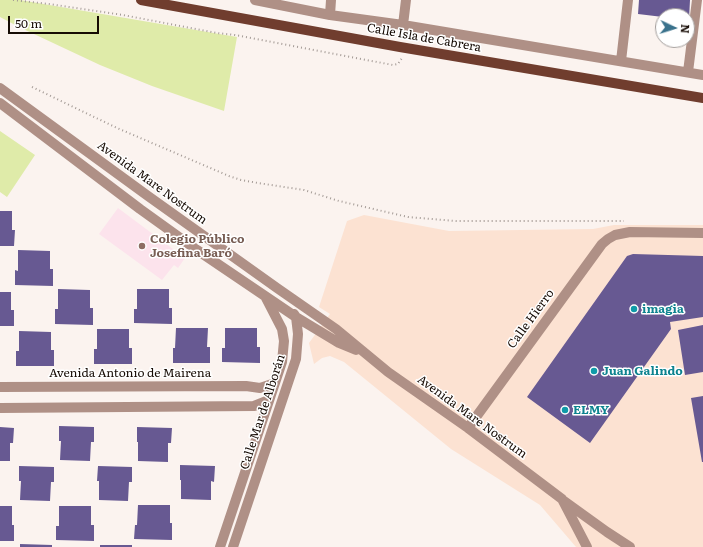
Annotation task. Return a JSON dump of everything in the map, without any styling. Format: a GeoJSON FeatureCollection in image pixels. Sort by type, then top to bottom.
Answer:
{"type":"FeatureCollection","features":[{"type":"Feature","properties":{"kind":"main road","name":"Calle Isla de Cabrera"},"geometry":{"type":"LineString","coordinates":[[142,0],[400,47],[703,98]]}},
{"type":"Feature","properties":{"kind":"street","name":"Calle Isla de Cabrera"},"geometry":{"type":"LineString","coordinates":[[255,0],[330,14],[703,75]]}},
{"type":"Feature","properties":{"kind":"street"},"geometry":{"type":"LineString","coordinates":[[330,14],[331,0]]}},
{"type":"Feature","properties":{"kind":"street"},"geometry":{"type":"LineString","coordinates":[[403,25],[406,0]]}},
{"type":"Feature","properties":{"kind":"street"},"geometry":{"type":"LineString","coordinates":[[621,61],[628,0]]}},
{"type":"Feature","properties":{"kind":"street"},"geometry":{"type":"LineString","coordinates":[[688,72],[697,0]]}},
{"type":"Feature","properties":{"kind":"street","name":"Avenida Mare Nostrum"},"geometry":{"type":"LineString","coordinates":[[0,88],[148,196],[336,329],[388,372],[468,428],[562,499],[630,547]]}},
{"type":"Feature","properties":{"kind":"street","name":"Avenida Mare Nostrum"},"geometry":{"type":"LineString","coordinates":[[1,104],[197,250],[296,317],[338,343],[367,355]]}},
{"type":"Feature","properties":{"kind":"street","name":"Calle Hierro"},"geometry":{"type":"LineString","coordinates":[[468,428],[602,244],[615,235],[630,232],[703,233]]}},
{"type":"Feature","properties":{"kind":"street","name":"Calle Mar de Alborán"},"geometry":{"type":"LineString","coordinates":[[233,547],[296,359],[298,334],[296,317],[277,288]]}},
{"type":"Feature","properties":{"kind":"street","name":"Calle Mar de Alborán"},"geometry":{"type":"LineString","coordinates":[[220,547],[282,362],[284,341],[282,329],[265,296]]}},
{"type":"Feature","properties":{"kind":"street","name":"Avenida Antonio de Mairena"},"geometry":{"type":"LineString","coordinates":[[0,387],[246,386],[260,388],[275,383]]}},
{"type":"Feature","properties":{"kind":"street"},"geometry":{"type":"LineString","coordinates":[[260,388],[269,400]]}},
{"type":"Feature","properties":{"kind":"street"},"geometry":{"type":"LineString","coordinates":[[0,408],[254,406],[269,400],[280,403]]}},
{"type":"Feature","properties":{"kind":"street"},"geometry":{"type":"LineString","coordinates":[[254,406],[263,418]]}},
{"type":"Feature","properties":{"kind":"street","name":"Avenida Mare Nostrum"},"geometry":{"type":"LineString","coordinates":[[562,499],[587,547]]}},
{"type":"Feature","properties":{"kind":"path"},"geometry":{"type":"LineString","coordinates":[[13,0],[123,15],[393,65],[398,64],[402,60]]}},
{"type":"Feature","properties":{"kind":"path"},"geometry":{"type":"LineString","coordinates":[[32,86],[117,128],[229,176],[258,184],[304,190],[339,201],[408,217],[456,221],[629,221]]}},
{"type":"Feature","properties":{"kind":"shaded area","name":"Colegio Público Josefina Baró"},"geometry":{"type":"Polygon","coordinates":[[[118,208],[185,258],[178,268],[174,265],[162,280],[99,234],[118,208]]]}},
{"type":"Feature","properties":{"kind":"shaded area"},"geometry":{"type":"Polygon","coordinates":[[[364,215],[449,231],[593,229],[614,225],[703,225],[703,547],[576,547],[540,505],[451,449],[344,362],[330,356],[322,358],[314,364],[309,343],[330,314],[319,307],[347,221],[364,215]]]}},
{"type":"Feature","properties":{"kind":"green space"},"geometry":{"type":"Polygon","coordinates":[[[0,0],[20,0],[237,37],[224,111],[152,86],[100,65],[19,27],[0,17],[0,0]]]}},
{"type":"Feature","properties":{"kind":"green space"},"geometry":{"type":"Polygon","coordinates":[[[0,131],[35,155],[7,197],[0,192],[0,131]]]}},
{"type":"Feature","properties":{"kind":"building"},"geometry":{"type":"Polygon","coordinates":[[[639,0],[690,0],[690,8],[655,8],[655,16],[638,14],[639,0]]]}},
{"type":"Feature","properties":{"kind":"building"},"geometry":{"type":"Polygon","coordinates":[[[0,211],[12,211],[12,230],[15,230],[14,246],[0,246],[0,211]]]}},
{"type":"Feature","properties":{"kind":"building"},"geometry":{"type":"Polygon","coordinates":[[[18,250],[50,251],[50,269],[53,269],[53,286],[15,285],[15,270],[18,271],[18,250]]]}},
{"type":"Feature","properties":{"kind":"building"},"geometry":{"type":"Polygon","coordinates":[[[633,254],[703,256],[703,317],[670,322],[671,329],[590,443],[527,397],[627,256],[633,254]]]}},
{"type":"Feature","properties":{"kind":"building"},"geometry":{"type":"Polygon","coordinates":[[[58,289],[90,290],[90,308],[93,308],[93,325],[55,324],[55,309],[58,309],[58,289]]]}},
{"type":"Feature","properties":{"kind":"building"},"geometry":{"type":"Polygon","coordinates":[[[137,289],[169,289],[169,308],[172,308],[172,324],[134,323],[134,309],[137,309],[137,289]]]}},
{"type":"Feature","properties":{"kind":"building"},"geometry":{"type":"Polygon","coordinates":[[[0,292],[11,292],[11,310],[14,310],[14,326],[0,326],[0,292]]]}},
{"type":"Feature","properties":{"kind":"building"},"geometry":{"type":"Polygon","coordinates":[[[703,325],[703,372],[685,375],[678,330],[703,325]]]}},
{"type":"Feature","properties":{"kind":"building"},"geometry":{"type":"Polygon","coordinates":[[[176,328],[208,328],[207,347],[210,347],[210,363],[173,363],[173,348],[175,348],[176,328]]]}},
{"type":"Feature","properties":{"kind":"building"},"geometry":{"type":"Polygon","coordinates":[[[225,328],[257,328],[257,347],[260,347],[260,363],[222,362],[222,348],[225,348],[225,328]]]}},
{"type":"Feature","properties":{"kind":"building"},"geometry":{"type":"Polygon","coordinates":[[[97,329],[129,329],[129,348],[132,348],[132,364],[94,364],[94,349],[97,349],[97,329]]]}},
{"type":"Feature","properties":{"kind":"building"},"geometry":{"type":"Polygon","coordinates":[[[19,331],[51,332],[51,350],[54,350],[54,366],[16,366],[16,351],[19,351],[19,331]]]}},
{"type":"Feature","properties":{"kind":"building"},"geometry":{"type":"Polygon","coordinates":[[[703,396],[703,462],[702,462],[691,398],[703,396]]]}},
{"type":"Feature","properties":{"kind":"building"},"geometry":{"type":"Polygon","coordinates":[[[59,426],[94,427],[94,442],[91,442],[90,461],[60,460],[61,441],[59,441],[59,426]]]}},
{"type":"Feature","properties":{"kind":"building"},"geometry":{"type":"Polygon","coordinates":[[[0,427],[14,428],[13,443],[10,443],[10,461],[0,461],[0,427]]]}},
{"type":"Feature","properties":{"kind":"building"},"geometry":{"type":"Polygon","coordinates":[[[137,427],[172,428],[171,443],[168,443],[168,462],[138,461],[137,427]]]}},
{"type":"Feature","properties":{"kind":"building"},"geometry":{"type":"Polygon","coordinates":[[[180,465],[215,466],[214,482],[211,481],[211,500],[181,499],[180,465]]]}},
{"type":"Feature","properties":{"kind":"building"},"geometry":{"type":"Polygon","coordinates":[[[19,466],[54,467],[54,482],[51,482],[50,501],[20,500],[21,481],[19,481],[19,466]]]}},
{"type":"Feature","properties":{"kind":"building"},"geometry":{"type":"Polygon","coordinates":[[[98,466],[132,467],[132,482],[129,482],[128,501],[99,500],[99,481],[97,481],[98,466]]]}},
{"type":"Feature","properties":{"kind":"building"},"geometry":{"type":"Polygon","coordinates":[[[138,505],[170,505],[172,540],[134,539],[135,525],[137,525],[138,505]]]}},
{"type":"Feature","properties":{"kind":"building"},"geometry":{"type":"Polygon","coordinates":[[[0,506],[12,506],[14,541],[0,541],[0,506]]]}},
{"type":"Feature","properties":{"kind":"building"},"geometry":{"type":"Polygon","coordinates":[[[59,506],[91,506],[91,525],[94,525],[94,541],[56,540],[56,526],[59,526],[59,506]]]}},
{"type":"Feature","properties":{"kind":"building"},"geometry":{"type":"Polygon","coordinates":[[[20,544],[52,545],[52,547],[20,547],[20,544]]]}},
{"type":"Feature","properties":{"kind":"building"},"geometry":{"type":"Polygon","coordinates":[[[100,545],[132,545],[132,547],[100,547],[100,545]]]}},
{"type":"Feature","properties":{"kind":"place","name":"Colegio Público Josefina Baró"},"geometry":{"type":"Point","coordinates":[142,246]}},
{"type":"Feature","properties":{"kind":"place","name":"imagia"},"geometry":{"type":"Point","coordinates":[634,309]}},
{"type":"Feature","properties":{"kind":"place","name":"Juan Galindo"},"geometry":{"type":"Point","coordinates":[594,371]}},
{"type":"Feature","properties":{"kind":"place","name":"ELMY"},"geometry":{"type":"Point","coordinates":[565,410]}}]}
